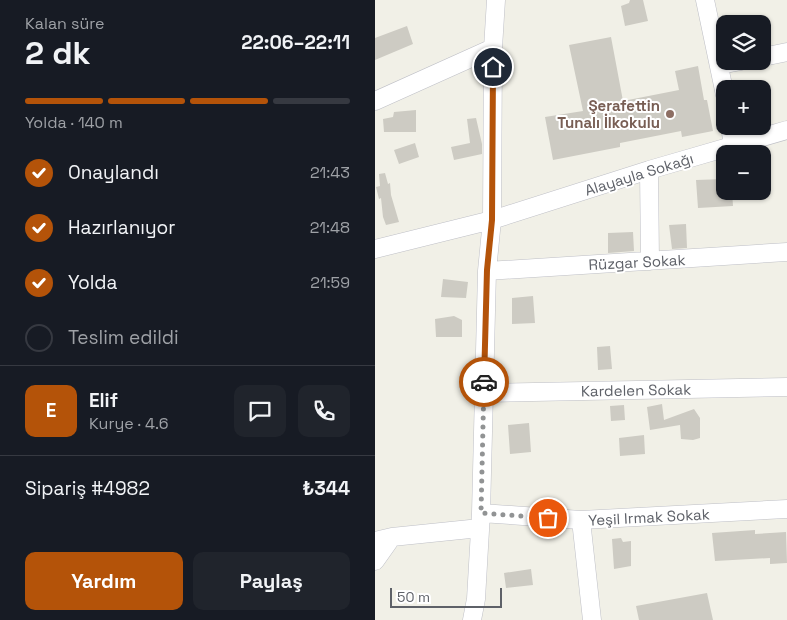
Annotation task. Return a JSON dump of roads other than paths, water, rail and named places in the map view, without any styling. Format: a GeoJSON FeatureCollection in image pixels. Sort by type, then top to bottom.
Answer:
{"type":"FeatureCollection","features":[{"type":"Feature","properties":{"kind":"street"},"geometry":{"type":"LineString","coordinates":[[472,620],[476,599],[481,520],[487,270],[492,220],[493,48],[496,0]]}},
{"type":"Feature","properties":{"kind":"street"},"geometry":{"type":"LineString","coordinates":[[705,0],[716,48]]}},
{"type":"Feature","properties":{"kind":"street"},"geometry":{"type":"LineString","coordinates":[[375,101],[493,48]]}},
{"type":"Feature","properties":{"kind":"street"},"geometry":{"type":"LineString","coordinates":[[771,55],[787,52]]}},
{"type":"Feature","properties":{"kind":"street","name":"Alayayla Sokağı"},"geometry":{"type":"LineString","coordinates":[[736,145],[787,130]]}},
{"type":"Feature","properties":{"kind":"street","name":"Alayayla Sokağı"},"geometry":{"type":"LineString","coordinates":[[375,249],[492,220],[716,151]]}},
{"type":"Feature","properties":{"kind":"street"},"geometry":{"type":"LineString","coordinates":[[649,170],[650,261]]}},
{"type":"Feature","properties":{"kind":"street","name":"Rüzgar Sokak"},"geometry":{"type":"LineString","coordinates":[[487,270],[787,252]]}},
{"type":"Feature","properties":{"kind":"street","name":"Kardelen Sokak"},"geometry":{"type":"LineString","coordinates":[[484,393],[787,387]]}},
{"type":"Feature","properties":{"kind":"street","name":"Yeşil Irmak Sokak"},"geometry":{"type":"LineString","coordinates":[[383,539],[481,520],[581,520],[787,509]]}},
{"type":"Feature","properties":{"kind":"street"},"geometry":{"type":"LineString","coordinates":[[581,520],[592,620]]}},
{"type":"Feature","properties":{"kind":"street"},"geometry":{"type":"LineString","coordinates":[[375,561],[383,539]]}},
{"type":"Feature","properties":{"kind":"place","name":"Şerafettin Tunalı İlkokulu"},"geometry":{"type":"Point","coordinates":[670,114]}}]}
